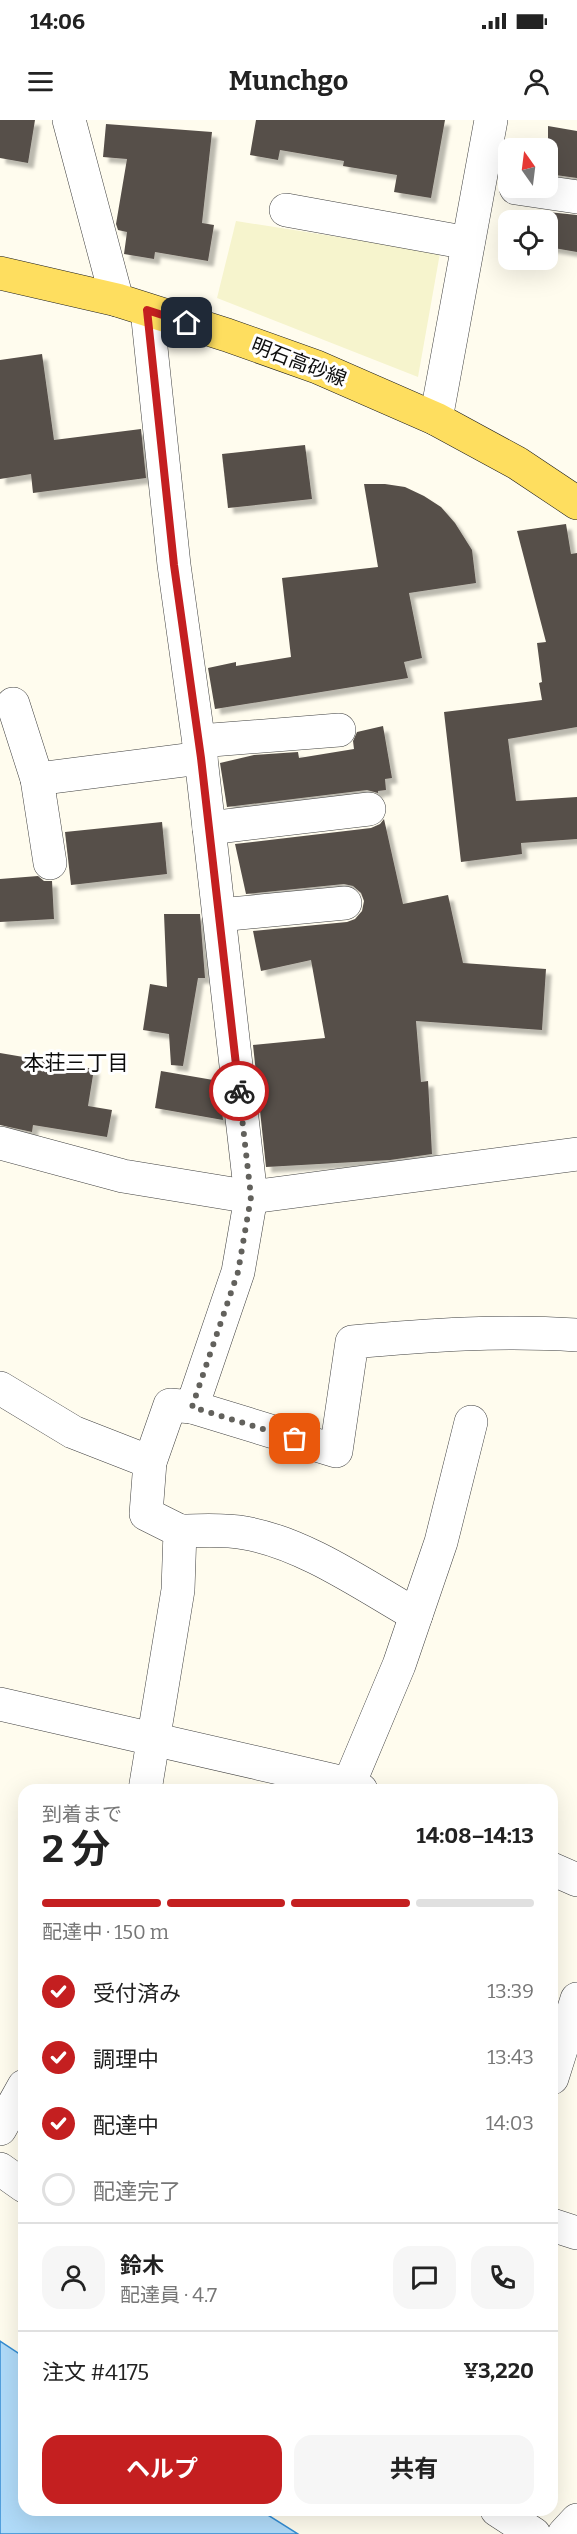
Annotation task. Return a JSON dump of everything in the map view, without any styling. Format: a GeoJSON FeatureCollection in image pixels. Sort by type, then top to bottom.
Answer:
{"type":"FeatureCollection","features":[{"type":"Feature","properties":{"kind":"main road","name":"明石高砂線"},"geometry":{"type":"LineString","coordinates":[[0,273],[132,305],[316,367],[436,419],[517,463],[577,503]]}},
{"type":"Feature","properties":{"kind":"street"},"geometry":{"type":"LineString","coordinates":[[69,120],[132,305],[174,565],[200,750],[251,1197],[238,1272],[192,1407]]}},
{"type":"Feature","properties":{"kind":"street"},"geometry":{"type":"LineString","coordinates":[[436,419],[468,243],[494,184],[491,120]]}},
{"type":"Feature","properties":{"kind":"street"},"geometry":{"type":"LineString","coordinates":[[558,194],[577,197]]}},
{"type":"Feature","properties":{"kind":"street"},"geometry":{"type":"LineString","coordinates":[[286,210],[468,243]]}},
{"type":"Feature","properties":{"kind":"street"},"geometry":{"type":"LineString","coordinates":[[13,704],[37,779],[50,863]]}},
{"type":"Feature","properties":{"kind":"street"},"geometry":{"type":"LineString","coordinates":[[37,779],[200,750],[339,730]]}},
{"type":"Feature","properties":{"kind":"street"},"geometry":{"type":"LineString","coordinates":[[209,828],[369,809]]}},
{"type":"Feature","properties":{"kind":"street"},"geometry":{"type":"LineString","coordinates":[[219,915],[345,903]]}},
{"type":"Feature","properties":{"kind":"street"},"geometry":{"type":"LineString","coordinates":[[0,1143],[123,1176],[251,1197],[577,1154]]}},
{"type":"Feature","properties":{"kind":"street"},"geometry":{"type":"LineString","coordinates":[[416,1615],[308,1554],[263,1536],[220,1530],[180,1531],[146,1514],[150,1462],[170,1405],[192,1407],[336,1451],[352,1342],[464,1332],[577,1335]]}},
{"type":"Feature","properties":{"kind":"street"},"geometry":{"type":"LineString","coordinates":[[0,1388],[73,1432],[150,1462]]}},
{"type":"Feature","properties":{"kind":"street"},"geometry":{"type":"LineString","coordinates":[[356,1784],[441,1542],[471,1422]]}},
{"type":"Feature","properties":{"kind":"street"},"geometry":{"type":"LineString","coordinates":[[146,1784],[178,1590],[180,1531]]}},
{"type":"Feature","properties":{"kind":"street"},"geometry":{"type":"LineString","coordinates":[[0,1704],[342,1784]]}},
{"type":"Feature","properties":{"kind":"street"},"geometry":{"type":"LineString","coordinates":[[558,1872],[577,1880]]}},
{"type":"Feature","properties":{"kind":"street"},"geometry":{"type":"LineString","coordinates":[[558,2059],[577,1999]]}},
{"type":"Feature","properties":{"kind":"street"},"geometry":{"type":"LineString","coordinates":[[0,2129],[13,2092]]}},
{"type":"Feature","properties":{"kind":"street"},"geometry":{"type":"LineString","coordinates":[[0,2169],[18,2182]]}},
{"type":"Feature","properties":{"kind":"street"},"geometry":{"type":"LineString","coordinates":[[558,2226],[577,2233]]}},
{"type":"Feature","properties":{"kind":"street"},"geometry":{"type":"LineString","coordinates":[[506,2516],[534,2534]]}},
{"type":"Feature","properties":{"kind":"street"},"geometry":{"type":"LineString","coordinates":[[564,2534],[577,2520]]}},
{"type":"Feature","properties":{"kind":"shaded area"},"geometry":{"type":"Polygon","coordinates":[[[236,221],[440,253],[418,377],[217,298],[236,221]]]}},
{"type":"Feature","properties":{"kind":"water"},"geometry":{"type":"Polygon","coordinates":[[[0,2341],[18,2353],[18,2516],[270,2516],[298,2534],[0,2534],[0,2341]]]}},
{"type":"Feature","properties":{"kind":"building"},"geometry":{"type":"Polygon","coordinates":[[[0,120],[35,120],[28,163],[0,158],[0,120]]]}},
{"type":"Feature","properties":{"kind":"building"},"geometry":{"type":"Polygon","coordinates":[[[256,120],[445,120],[431,198],[394,192],[397,175],[343,166],[344,161],[280,150],[278,160],[250,155],[256,120]]]}},
{"type":"Feature","properties":{"kind":"building"},"geometry":{"type":"Polygon","coordinates":[[[106,124],[212,132],[202,223],[214,225],[208,261],[155,252],[154,259],[124,254],[127,232],[118,230],[116,224],[127,159],[103,157],[106,124]]]}},
{"type":"Feature","properties":{"kind":"building"},"geometry":{"type":"Polygon","coordinates":[[[548,126],[577,131],[577,178],[558,175],[558,138],[548,138],[548,126]]]}},
{"type":"Feature","properties":{"kind":"building"},"geometry":{"type":"Polygon","coordinates":[[[558,213],[577,215],[577,252],[558,249],[558,213]]]}},
{"type":"Feature","properties":{"kind":"building"},"geometry":{"type":"Polygon","coordinates":[[[42,354],[54,440],[141,429],[146,478],[33,493],[31,474],[0,479],[0,360],[42,354]]]}},
{"type":"Feature","properties":{"kind":"building"},"geometry":{"type":"Polygon","coordinates":[[[305,445],[312,499],[228,508],[222,454],[305,445]]]}},
{"type":"Feature","properties":{"kind":"building"},"geometry":{"type":"Polygon","coordinates":[[[364,484],[405,487],[441,507],[455,523],[472,550],[476,583],[409,593],[422,658],[404,662],[408,678],[215,709],[208,668],[236,662],[236,666],[291,657],[282,578],[378,567],[364,484]]]}},
{"type":"Feature","properties":{"kind":"building"},"geometry":{"type":"Polygon","coordinates":[[[566,524],[571,554],[577,553],[577,727],[508,739],[516,801],[577,797],[577,839],[521,843],[522,854],[461,862],[444,712],[542,700],[537,643],[546,642],[517,531],[566,524]]]}},
{"type":"Feature","properties":{"kind":"building"},"geometry":{"type":"Polygon","coordinates":[[[383,726],[392,778],[385,779],[386,790],[378,791],[378,793],[367,790],[227,807],[220,763],[254,755],[298,752],[299,758],[354,749],[353,741],[357,732],[383,726]]]}},
{"type":"Feature","properties":{"kind":"building"},"geometry":{"type":"Polygon","coordinates":[[[384,819],[403,904],[448,895],[463,963],[546,969],[542,1030],[416,1021],[421,1082],[428,1081],[432,1154],[390,1160],[266,1167],[253,1045],[325,1038],[311,960],[261,971],[253,931],[347,922],[355,919],[362,911],[364,901],[361,893],[353,886],[344,884],[246,894],[235,844],[371,828],[380,824],[384,819]]]}},
{"type":"Feature","properties":{"kind":"building"},"geometry":{"type":"Polygon","coordinates":[[[162,822],[167,874],[71,885],[65,832],[162,822]]]}},
{"type":"Feature","properties":{"kind":"building"},"geometry":{"type":"Polygon","coordinates":[[[38,876],[44,881],[52,881],[54,919],[0,922],[0,879],[38,876]]]}},
{"type":"Feature","properties":{"kind":"building"},"geometry":{"type":"Polygon","coordinates":[[[164,914],[200,914],[205,978],[198,978],[183,1066],[171,1065],[169,1034],[143,1030],[150,984],[167,987],[164,914]]]}},
{"type":"Feature","properties":{"kind":"building"},"geometry":{"type":"Polygon","coordinates":[[[0,1053],[94,1069],[88,1106],[112,1110],[107,1137],[33,1125],[32,1132],[0,1125],[0,1053]]]}},
{"type":"Feature","properties":{"kind":"building"},"geometry":{"type":"Polygon","coordinates":[[[161,1071],[219,1081],[223,1120],[155,1108],[161,1071]]]}},
{"type":"Feature","properties":{"kind":"way so far"},"geometry":{"type":"LineString","coordinates":[[239,1091],[251,1197],[238,1272],[192,1407],[295,1439]]}},
{"type":"Feature","properties":{"kind":"district","name":"本荘三丁目"},"geometry":{"type":"Point","coordinates":[76,1063]}},
{"type":"Feature","properties":{"kind":"route"},"geometry":{"type":"LineString","coordinates":[[187,323],[147,310],[174,565],[201,758],[239,1091]]}}]}
